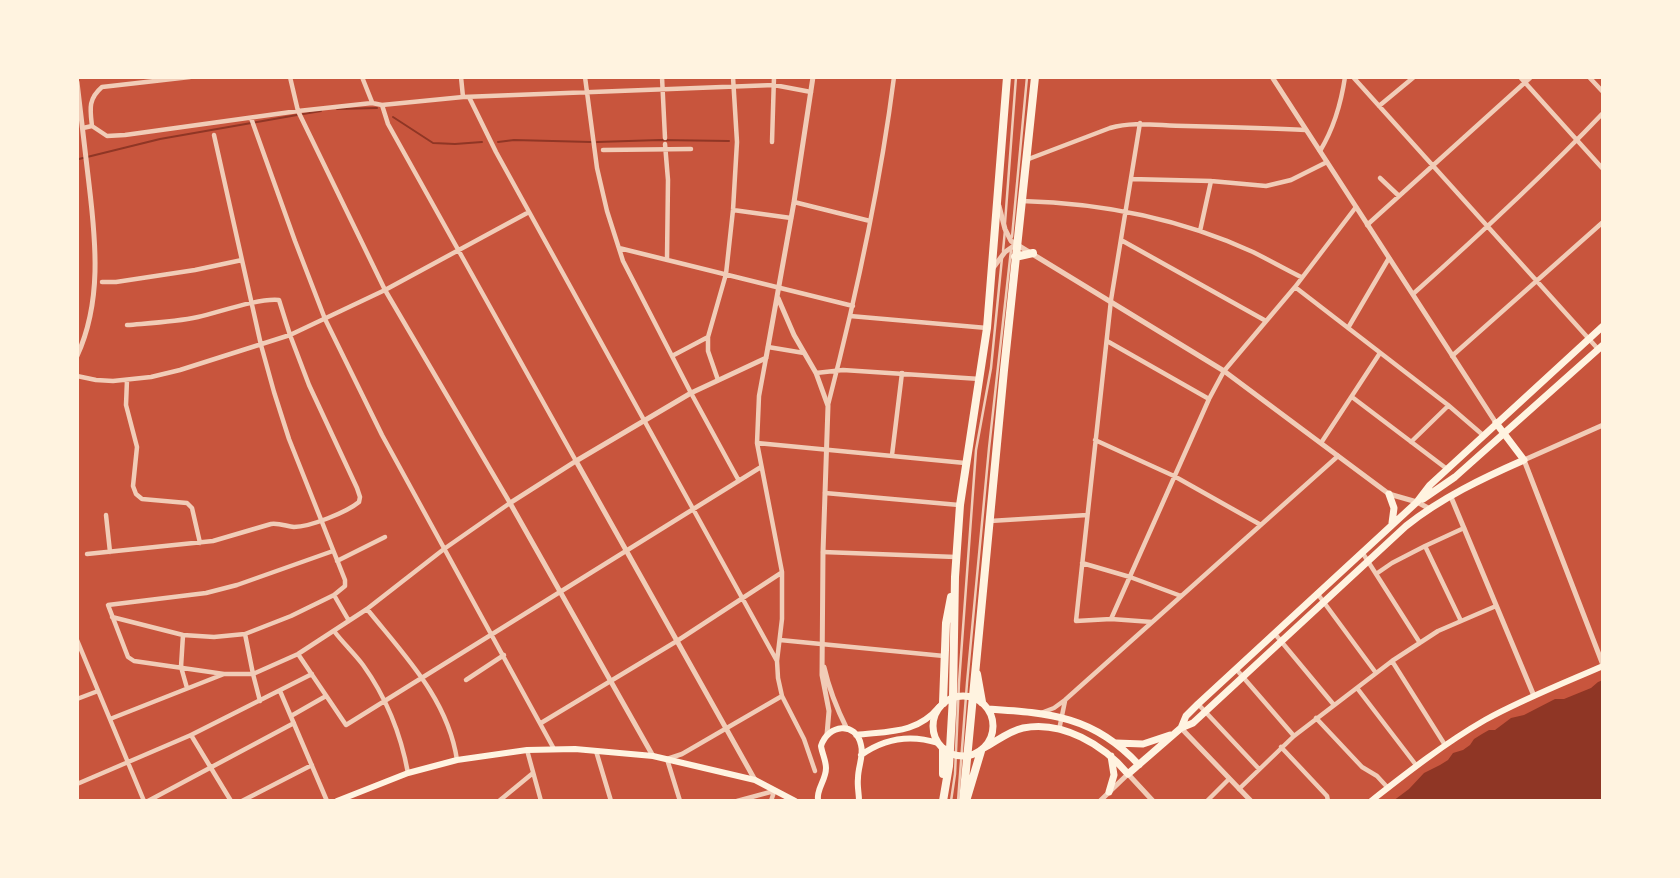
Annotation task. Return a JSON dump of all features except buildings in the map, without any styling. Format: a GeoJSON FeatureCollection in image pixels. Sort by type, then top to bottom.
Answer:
{"type":"FeatureCollection","features":[{"type":"Feature","properties":{"kind":"highway"},"geometry":{"type":"LineString","coordinates":[[962,801],[965,767],[953,752],[962,696],[956,557],[965,463],[981,379],[987,328],[1007,77]]}},
{"type":"Feature","properties":{"kind":"highway"},"geometry":{"type":"LineString","coordinates":[[942,801],[962,696],[975,663],[1016,257],[1013,244],[1022,201],[1035,77]]}},
{"type":"Feature","properties":{"kind":"highway"},"geometry":{"type":"LineString","coordinates":[[1016,257],[1033,253]]}},
{"type":"Feature","properties":{"kind":"highway"},"geometry":{"type":"LineString","coordinates":[[941,705],[946,623],[955,577]]}},
{"type":"Feature","properties":{"kind":"highway"},"geometry":{"type":"LineString","coordinates":[[975,663],[985,706]]}},
{"type":"Feature","properties":{"kind":"highway"},"geometry":{"type":"LineString","coordinates":[[962,801],[983,750]]}},
{"type":"Feature","properties":{"kind":"main road"},"geometry":{"type":"LineString","coordinates":[[1417,502],[1430,485],[1603,326]]}},
{"type":"Feature","properties":{"kind":"main road"},"geometry":{"type":"LineString","coordinates":[[861,755],[892,739],[915,738],[953,752],[983,750],[1025,727],[1059,730],[1078,735],[1110,755],[1128,774],[1181,728],[1186,716],[1198,704],[1392,523],[1417,502],[1455,477],[1600,347]]}},
{"type":"Feature","properties":{"kind":"main road"},"geometry":{"type":"LineString","coordinates":[[1116,743],[1156,741],[1193,723],[1406,526],[1488,476],[1524,460],[1496,424]]}},
{"type":"Feature","properties":{"kind":"main road"},"geometry":{"type":"LineString","coordinates":[[1451,497],[1457,461]]}},
{"type":"Feature","properties":{"kind":"main road"},"geometry":{"type":"LineString","coordinates":[[1389,494],[1394,508],[1392,523]]}},
{"type":"Feature","properties":{"kind":"main road"},"geometry":{"type":"LineString","coordinates":[[1371,801],[1416,765],[1486,720],[1603,665]]}},
{"type":"Feature","properties":{"kind":"main road"},"geometry":{"type":"LineString","coordinates":[[818,801],[818,790],[826,770],[821,746],[827,734],[836,729],[847,729],[856,734],[914,727],[926,721],[941,705],[962,696],[985,706],[1062,717],[1084,725],[1116,743],[1139,765]]}},
{"type":"Feature","properties":{"kind":"main road"},"geometry":{"type":"LineString","coordinates":[[941,705],[933,721],[933,729],[953,752]]}},
{"type":"Feature","properties":{"kind":"main road"},"geometry":{"type":"LineString","coordinates":[[983,750],[992,736],[993,729],[992,715],[985,706]]}},
{"type":"Feature","properties":{"kind":"main road"},"geometry":{"type":"LineString","coordinates":[[856,734],[862,747],[858,780],[860,800]]}},
{"type":"Feature","properties":{"kind":"main road"},"geometry":{"type":"LineString","coordinates":[[341,800],[408,773],[457,760],[527,750],[596,749],[653,756],[755,780],[795,801]]}},
{"type":"Feature","properties":{"kind":"main road"},"geometry":{"type":"LineString","coordinates":[[1109,792],[1114,775],[1110,755]]}},
{"type":"Feature","properties":{"kind":"street"},"geometry":{"type":"LineString","coordinates":[[92,126],[90,109],[94,94],[102,87],[190,77]]}},
{"type":"Feature","properties":{"kind":"street"},"geometry":{"type":"LineString","coordinates":[[290,77],[298,112],[385,290],[510,503],[653,756]]}},
{"type":"Feature","properties":{"kind":"street"},"geometry":{"type":"LineString","coordinates":[[362,77],[372,103]]}},
{"type":"Feature","properties":{"kind":"street"},"geometry":{"type":"LineString","coordinates":[[461,77],[466,97],[777,661]]}},
{"type":"Feature","properties":{"kind":"street"},"geometry":{"type":"LineString","coordinates":[[585,77],[597,168],[618,248],[739,481]]}},
{"type":"Feature","properties":{"kind":"street"},"geometry":{"type":"LineString","coordinates":[[662,77],[668,180],[667,259]]}},
{"type":"Feature","properties":{"kind":"street"},"geometry":{"type":"LineString","coordinates":[[718,380],[708,351],[708,337],[726,274],[733,210],[737,142],[733,77]]}},
{"type":"Feature","properties":{"kind":"street"},"geometry":{"type":"LineString","coordinates":[[772,142],[774,77]]}},
{"type":"Feature","properties":{"kind":"street"},"geometry":{"type":"LineString","coordinates":[[813,77],[794,202],[759,396],[757,443],[782,572],[778,678],[782,696],[804,739],[815,771]]}},
{"type":"Feature","properties":{"kind":"street"},"geometry":{"type":"LineString","coordinates":[[827,734],[829,711],[823,684],[822,645],[828,405],[853,306],[894,77]]}},
{"type":"Feature","properties":{"kind":"street"},"geometry":{"type":"LineString","coordinates":[[1272,77],[1496,424]]}},
{"type":"Feature","properties":{"kind":"street"},"geometry":{"type":"LineString","coordinates":[[1320,151],[1339,109],[1345,77]]}},
{"type":"Feature","properties":{"kind":"street"},"geometry":{"type":"LineString","coordinates":[[1353,77],[1588,339],[1600,347]]}},
{"type":"Feature","properties":{"kind":"street"},"geometry":{"type":"LineString","coordinates":[[1379,106],[1414,77]]}},
{"type":"Feature","properties":{"kind":"street"},"geometry":{"type":"LineString","coordinates":[[1520,77],[1603,169]]}},
{"type":"Feature","properties":{"kind":"street"},"geometry":{"type":"LineString","coordinates":[[1367,225],[1531,77]]}},
{"type":"Feature","properties":{"kind":"street"},"geometry":{"type":"LineString","coordinates":[[1589,77],[1603,92]]}},
{"type":"Feature","properties":{"kind":"street"},"geometry":{"type":"LineString","coordinates":[[77,82],[94,224],[95,282],[88,322],[77,356]]}},
{"type":"Feature","properties":{"kind":"street"},"geometry":{"type":"LineString","coordinates":[[83,128],[92,126],[107,136],[125,135],[372,103],[382,105],[466,97],[774,85],[811,92]]}},
{"type":"Feature","properties":{"kind":"street"},"geometry":{"type":"LineString","coordinates":[[382,105],[388,124],[458,251],[755,780]]}},
{"type":"Feature","properties":{"kind":"street"},"geometry":{"type":"LineString","coordinates":[[1413,294],[1603,113]]}},
{"type":"Feature","properties":{"kind":"street"},"geometry":{"type":"LineString","coordinates":[[252,120],[325,319],[382,435],[554,749]]}},
{"type":"Feature","properties":{"kind":"street"},"geometry":{"type":"LineString","coordinates":[[1140,123],[1111,300],[1076,621],[1111,619],[1152,622]]}},
{"type":"Feature","properties":{"kind":"street"},"geometry":{"type":"LineString","coordinates":[[1026,160],[1124,124],[1306,130]]}},
{"type":"Feature","properties":{"kind":"street"},"geometry":{"type":"LineString","coordinates":[[111,617],[183,635],[214,637],[245,634],[291,616],[334,595],[345,586],[274,392],[214,135]]}},
{"type":"Feature","properties":{"kind":"street"},"geometry":{"type":"LineString","coordinates":[[603,149],[665,143],[691,149]]}},
{"type":"Feature","properties":{"kind":"street"},"geometry":{"type":"LineString","coordinates":[[1131,179],[1211,181],[1266,186],[1291,180],[1327,162]]}},
{"type":"Feature","properties":{"kind":"street"},"geometry":{"type":"LineString","coordinates":[[1380,177],[1399,196]]}},
{"type":"Feature","properties":{"kind":"street"},"geometry":{"type":"LineString","coordinates":[[1200,231],[1211,181]]}},
{"type":"Feature","properties":{"kind":"street"},"geometry":{"type":"LineString","coordinates":[[997,193],[1001,218],[1013,244],[1033,253],[1224,371],[1389,494],[1417,502],[1430,509]]}},
{"type":"Feature","properties":{"kind":"street"},"geometry":{"type":"LineString","coordinates":[[1022,201],[1077,204],[1126,211],[1200,231],[1252,252],[1301,277]]}},
{"type":"Feature","properties":{"kind":"street"},"geometry":{"type":"LineString","coordinates":[[794,202],[870,221]]}},
{"type":"Feature","properties":{"kind":"street"},"geometry":{"type":"LineString","coordinates":[[1111,619],[1224,371],[1295,286],[1356,206]]}},
{"type":"Feature","properties":{"kind":"street"},"geometry":{"type":"LineString","coordinates":[[733,210],[791,218]]}},
{"type":"Feature","properties":{"kind":"street"},"geometry":{"type":"LineString","coordinates":[[77,376],[96,380],[151,377],[290,335],[385,290],[529,212]]}},
{"type":"Feature","properties":{"kind":"street"},"geometry":{"type":"LineString","coordinates":[[1452,356],[1603,222]]}},
{"type":"Feature","properties":{"kind":"street"},"geometry":{"type":"LineString","coordinates":[[1121,240],[1266,321]]}},
{"type":"Feature","properties":{"kind":"street"},"geometry":{"type":"LineString","coordinates":[[992,269],[1013,244]]}},
{"type":"Feature","properties":{"kind":"street"},"geometry":{"type":"LineString","coordinates":[[618,248],[853,306]]}},
{"type":"Feature","properties":{"kind":"street"},"geometry":{"type":"LineString","coordinates":[[1348,328],[1389,258]]}},
{"type":"Feature","properties":{"kind":"street"},"geometry":{"type":"LineString","coordinates":[[102,282],[155,276],[242,260]]}},
{"type":"Feature","properties":{"kind":"street"},"geometry":{"type":"LineString","coordinates":[[1295,286],[1484,436]]}},
{"type":"Feature","properties":{"kind":"street"},"geometry":{"type":"LineString","coordinates":[[776,295],[816,373],[828,405]]}},
{"type":"Feature","properties":{"kind":"street"},"geometry":{"type":"LineString","coordinates":[[88,554],[200,543],[271,524],[301,526],[354,506],[360,497],[309,385],[279,299],[197,317],[127,325]]}},
{"type":"Feature","properties":{"kind":"street"},"geometry":{"type":"LineString","coordinates":[[850,316],[987,328]]}},
{"type":"Feature","properties":{"kind":"street"},"geometry":{"type":"LineString","coordinates":[[672,356],[708,337]]}},
{"type":"Feature","properties":{"kind":"street"},"geometry":{"type":"LineString","coordinates":[[1107,341],[1209,399]]}},
{"type":"Feature","properties":{"kind":"street"},"geometry":{"type":"LineString","coordinates":[[768,347],[804,353]]}},
{"type":"Feature","properties":{"kind":"street"},"geometry":{"type":"LineString","coordinates":[[1321,443],[1380,353]]}},
{"type":"Feature","properties":{"kind":"street"},"geometry":{"type":"LineString","coordinates":[[333,551],[237,585],[206,593],[110,604],[108,607],[128,657],[134,661],[225,674],[253,674],[299,654],[334,631],[444,549],[576,461],[691,393],[766,358]]}},
{"type":"Feature","properties":{"kind":"street"},"geometry":{"type":"LineString","coordinates":[[816,373],[837,370],[981,379]]}},
{"type":"Feature","properties":{"kind":"street"},"geometry":{"type":"LineString","coordinates":[[892,455],[902,373]]}},
{"type":"Feature","properties":{"kind":"street"},"geometry":{"type":"LineString","coordinates":[[127,380],[126,405],[137,447],[133,486],[136,494],[142,499],[187,503],[192,508],[200,543]]}},
{"type":"Feature","properties":{"kind":"street"},"geometry":{"type":"LineString","coordinates":[[1352,397],[1448,470]]}},
{"type":"Feature","properties":{"kind":"street"},"geometry":{"type":"LineString","coordinates":[[1412,442],[1448,405]]}},
{"type":"Feature","properties":{"kind":"street"},"geometry":{"type":"LineString","coordinates":[[1603,425],[1524,460],[1603,665]]}},
{"type":"Feature","properties":{"kind":"street"},"geometry":{"type":"LineString","coordinates":[[1096,440],[1174,476],[1261,525]]}},
{"type":"Feature","properties":{"kind":"street"},"geometry":{"type":"LineString","coordinates":[[757,443],[965,463]]}},
{"type":"Feature","properties":{"kind":"street"},"geometry":{"type":"LineString","coordinates":[[1041,713],[1065,700],[1338,456]]}},
{"type":"Feature","properties":{"kind":"street"},"geometry":{"type":"LineString","coordinates":[[299,654],[346,725],[761,467]]}},
{"type":"Feature","properties":{"kind":"street"},"geometry":{"type":"LineString","coordinates":[[825,494],[960,505]]}},
{"type":"Feature","properties":{"kind":"street"},"geometry":{"type":"LineString","coordinates":[[1451,497],[1534,696]]}},
{"type":"Feature","properties":{"kind":"street"},"geometry":{"type":"LineString","coordinates":[[989,521],[1087,514]]}},
{"type":"Feature","properties":{"kind":"street"},"geometry":{"type":"LineString","coordinates":[[106,515],[110,552]]}},
{"type":"Feature","properties":{"kind":"street"},"geometry":{"type":"LineString","coordinates":[[1376,574],[1392,563],[1464,528]]}},
{"type":"Feature","properties":{"kind":"street"},"geometry":{"type":"LineString","coordinates":[[337,561],[385,537]]}},
{"type":"Feature","properties":{"kind":"street"},"geometry":{"type":"LineString","coordinates":[[1425,546],[1461,621]]}},
{"type":"Feature","properties":{"kind":"street"},"geometry":{"type":"LineString","coordinates":[[823,552],[956,557]]}},
{"type":"Feature","properties":{"kind":"street"},"geometry":{"type":"LineString","coordinates":[[1362,552],[1420,643]]}},
{"type":"Feature","properties":{"kind":"street"},"geometry":{"type":"LineString","coordinates":[[1082,563],[1181,596]]}},
{"type":"Feature","properties":{"kind":"street"},"geometry":{"type":"LineString","coordinates":[[541,723],[782,572]]}},
{"type":"Feature","properties":{"kind":"street"},"geometry":{"type":"LineString","coordinates":[[1317,593],[1376,674]]}},
{"type":"Feature","properties":{"kind":"street"},"geometry":{"type":"LineString","coordinates":[[334,595],[348,621]]}},
{"type":"Feature","properties":{"kind":"street"},"geometry":{"type":"LineString","coordinates":[[1239,789],[1294,736],[1392,662],[1438,632],[1496,606]]}},
{"type":"Feature","properties":{"kind":"street"},"geometry":{"type":"LineString","coordinates":[[367,609],[435,695],[452,735],[457,760]]}},
{"type":"Feature","properties":{"kind":"street"},"geometry":{"type":"LineString","coordinates":[[334,631],[363,665],[384,701],[395,726],[408,773]]}},
{"type":"Feature","properties":{"kind":"street"},"geometry":{"type":"LineString","coordinates":[[1274,633],[1334,705]]}},
{"type":"Feature","properties":{"kind":"street"},"geometry":{"type":"LineString","coordinates":[[245,634],[260,701]]}},
{"type":"Feature","properties":{"kind":"street"},"geometry":{"type":"LineString","coordinates":[[183,635],[181,667],[187,688]]}},
{"type":"Feature","properties":{"kind":"street"},"geometry":{"type":"LineString","coordinates":[[77,640],[146,801],[294,723]]}},
{"type":"Feature","properties":{"kind":"street"},"geometry":{"type":"LineString","coordinates":[[780,640],[944,656]]}},
{"type":"Feature","properties":{"kind":"street"},"geometry":{"type":"LineString","coordinates":[[822,645],[829,688],[847,729]]}},
{"type":"Feature","properties":{"kind":"street"},"geometry":{"type":"LineString","coordinates":[[466,680],[504,655]]}},
{"type":"Feature","properties":{"kind":"street"},"geometry":{"type":"LineString","coordinates":[[1392,662],[1446,745]]}},
{"type":"Feature","properties":{"kind":"street"},"geometry":{"type":"LineString","coordinates":[[1236,669],[1294,736]]}},
{"type":"Feature","properties":{"kind":"street"},"geometry":{"type":"LineString","coordinates":[[110,719],[225,674]]}},
{"type":"Feature","properties":{"kind":"street"},"geometry":{"type":"LineString","coordinates":[[77,784],[191,734],[312,674]]}},
{"type":"Feature","properties":{"kind":"street"},"geometry":{"type":"LineString","coordinates":[[1357,688],[1416,765]]}},
{"type":"Feature","properties":{"kind":"street"},"geometry":{"type":"LineString","coordinates":[[77,699],[98,691]]}},
{"type":"Feature","properties":{"kind":"street"},"geometry":{"type":"LineString","coordinates":[[280,691],[327,801]]}},
{"type":"Feature","properties":{"kind":"street"},"geometry":{"type":"LineString","coordinates":[[291,716],[326,696]]}},
{"type":"Feature","properties":{"kind":"street"},"geometry":{"type":"LineString","coordinates":[[680,801],[667,760],[782,696]]}},
{"type":"Feature","properties":{"kind":"street"},"geometry":{"type":"LineString","coordinates":[[1059,730],[1065,700]]}},
{"type":"Feature","properties":{"kind":"street"},"geometry":{"type":"LineString","coordinates":[[1198,704],[1259,769]]}},
{"type":"Feature","properties":{"kind":"street"},"geometry":{"type":"LineString","coordinates":[[1317,718],[1362,767],[1377,776],[1388,788]]}},
{"type":"Feature","properties":{"kind":"street"},"geometry":{"type":"LineString","coordinates":[[1181,728],[1251,801]]}},
{"type":"Feature","properties":{"kind":"street"},"geometry":{"type":"LineString","coordinates":[[191,734],[231,801]]}},
{"type":"Feature","properties":{"kind":"street"},"geometry":{"type":"LineString","coordinates":[[1281,747],[1328,801]]}},
{"type":"Feature","properties":{"kind":"street"},"geometry":{"type":"LineString","coordinates":[[596,749],[611,801]]}},
{"type":"Feature","properties":{"kind":"street"},"geometry":{"type":"LineString","coordinates":[[527,750],[541,801]]}},
{"type":"Feature","properties":{"kind":"street"},"geometry":{"type":"LineString","coordinates":[[242,801],[312,765]]}},
{"type":"Feature","properties":{"kind":"street"},"geometry":{"type":"LineString","coordinates":[[499,801],[533,774]]}},
{"type":"Feature","properties":{"kind":"street"},"geometry":{"type":"LineString","coordinates":[[1100,801],[1128,774],[1153,801]]}},
{"type":"Feature","properties":{"kind":"street"},"geometry":{"type":"LineString","coordinates":[[1207,801],[1228,779]]}},
{"type":"Feature","properties":{"kind":"street"},"geometry":{"type":"LineString","coordinates":[[737,801],[775,791]]}},
{"type":"Feature","properties":{"kind":"street"},"geometry":{"type":"LineString","coordinates":[[771,801],[775,791]]}},
{"type":"Feature","properties":{"kind":"lane"},"geometry":{"type":"LineString","coordinates":[[962,696],[976,450],[991,368],[1016,77]]}},
{"type":"Feature","properties":{"kind":"lane"},"geometry":{"type":"LineString","coordinates":[[962,696],[1013,244],[1027,77]]}},
{"type":"Feature","properties":{"kind":"lane"},"geometry":{"type":"LineString","coordinates":[[951,801],[955,774],[953,752]]}},
{"type":"Feature","properties":{"kind":"shaded area"},"geometry":{"type":"Polygon","coordinates":[[[1603,680],[1603,801],[1393,801],[1424,773],[1448,760],[1453,753],[1463,750],[1482,734],[1495,730],[1511,718],[1524,715],[1555,699],[1564,699],[1591,688],[1603,680]]]}},
{"type":"Feature","properties":{"kind":"waterway"},"geometry":{"type":"LineString","coordinates":[[337,109],[377,108]]}},
{"type":"Feature","properties":{"kind":"waterway"},"geometry":{"type":"LineString","coordinates":[[303,114],[321,111]]}},
{"type":"Feature","properties":{"kind":"waterway"},"geometry":{"type":"LineString","coordinates":[[79,159],[160,139],[297,115]]}},
{"type":"Feature","properties":{"kind":"waterway"},"geometry":{"type":"LineString","coordinates":[[393,117],[433,143],[482,142]]}},
{"type":"Feature","properties":{"kind":"waterway"},"geometry":{"type":"LineString","coordinates":[[597,142],[729,141]]}},
{"type":"Feature","properties":{"kind":"waterway"},"geometry":{"type":"LineString","coordinates":[[498,142],[591,142]]}}]}
